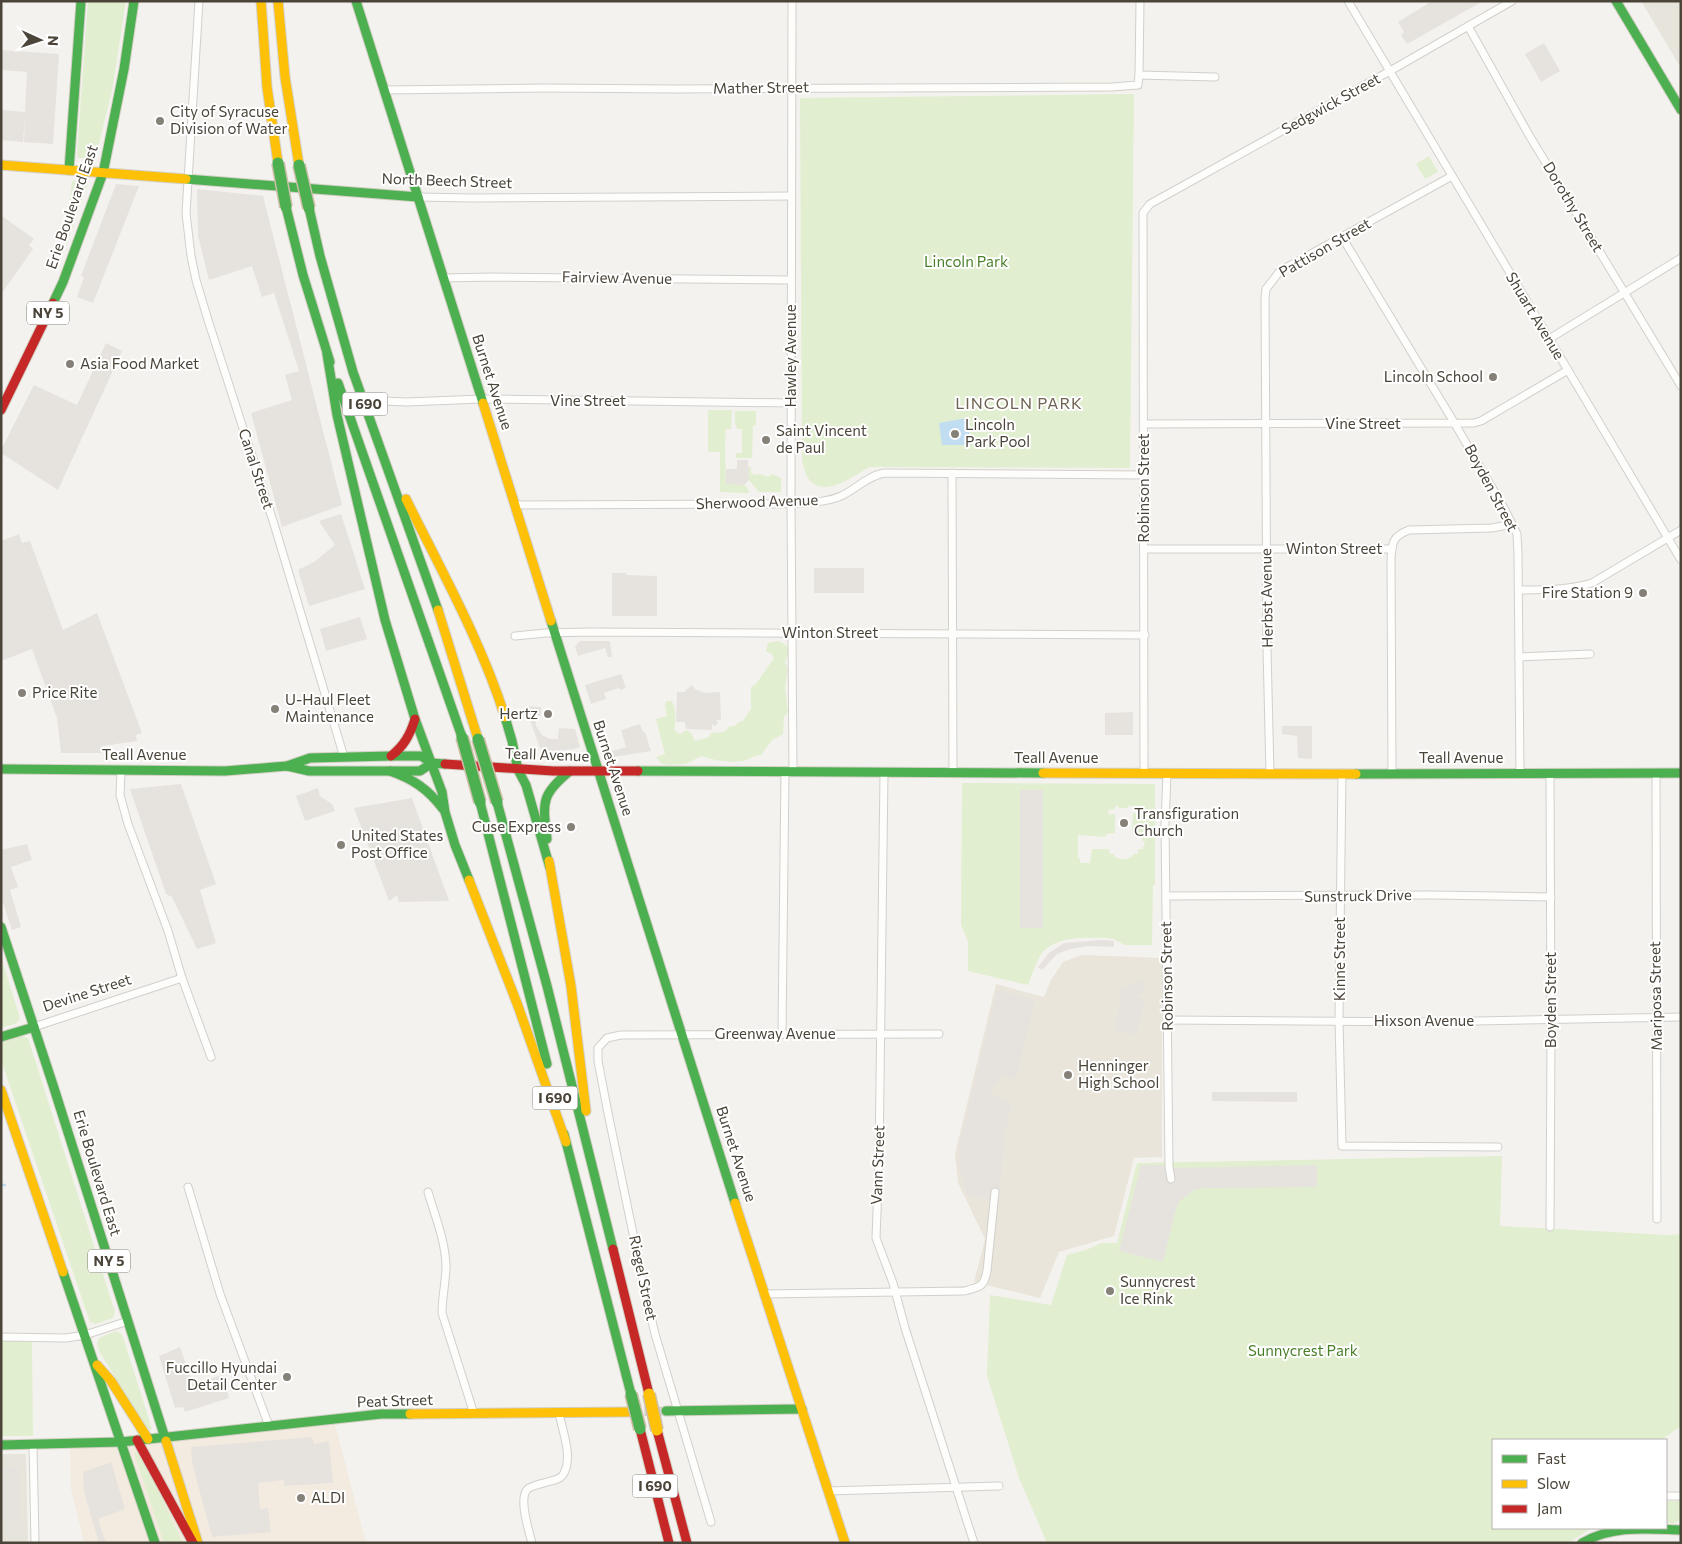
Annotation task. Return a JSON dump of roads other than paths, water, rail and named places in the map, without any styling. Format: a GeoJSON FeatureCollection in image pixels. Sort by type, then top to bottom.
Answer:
{"type":"FeatureCollection","features":[{"type":"Feature","properties":{"kind":"main road"},"geometry":{"type":"LineString","coordinates":[[69,170],[81,1]]}},
{"type":"Feature","properties":{"kind":"main road","name":"Erie Boulevard East"},"geometry":{"type":"LineString","coordinates":[[1,410],[63,282],[103,172],[124,69],[134,1]]}},
{"type":"Feature","properties":{"kind":"main road","name":"I 690"},"geometry":{"type":"LineString","coordinates":[[261,1],[267,87],[278,162],[286,207],[303,274],[328,354],[462,737],[523,966],[566,1142],[670,1543]]}},
{"type":"Feature","properties":{"kind":"main road","name":"I 690"},"geometry":{"type":"LineString","coordinates":[[278,1],[285,77],[299,166],[320,256],[353,372],[433,595],[497,802],[526,906],[592,1163],[657,1430],[687,1543]]}},
{"type":"Feature","properties":{"kind":"main road","name":"Burnet Avenue"},"geometry":{"type":"LineString","coordinates":[[356,1],[681,1034],[845,1543]]}},
{"type":"Feature","properties":{"kind":"main road"},"geometry":{"type":"LineString","coordinates":[[1616,1],[1681,110]]}},
{"type":"Feature","properties":{"kind":"main road","name":"North Beech Street"},"geometry":{"type":"LineString","coordinates":[[1,165],[418,197]]}},
{"type":"Feature","properties":{"kind":"main road"},"geometry":{"type":"LineString","coordinates":[[328,354],[337,415],[381,602],[415,719],[442,792],[454,845],[528,1032],[566,1142]]}},
{"type":"Feature","properties":{"kind":"main road"},"geometry":{"type":"LineString","coordinates":[[384,456],[441,568],[497,692],[512,741],[518,770],[526,785],[550,868]]}},
{"type":"Feature","properties":{"kind":"main road"},"geometry":{"type":"LineString","coordinates":[[391,756],[408,740],[415,719]]}},
{"type":"Feature","properties":{"kind":"main road","name":"Teall Avenue"},"geometry":{"type":"LineString","coordinates":[[1,769],[225,771],[288,766],[310,758],[421,756],[432,763],[518,770],[570,771],[1144,774],[1681,773]]}},
{"type":"Feature","properties":{"kind":"main road","name":"Teall Avenue"},"geometry":{"type":"LineString","coordinates":[[288,766],[309,771],[390,771],[420,770],[432,763]]}},
{"type":"Feature","properties":{"kind":"main road"},"geometry":{"type":"LineString","coordinates":[[390,771],[406,776],[424,786],[433,794],[445,812]]}},
{"type":"Feature","properties":{"kind":"main road"},"geometry":{"type":"LineString","coordinates":[[570,771],[550,788],[544,804],[550,868],[571,986],[592,1163]]}},
{"type":"Feature","properties":{"kind":"main road","name":"Erie Boulevard East"},"geometry":{"type":"LineString","coordinates":[[1,926],[198,1543]]}},
{"type":"Feature","properties":{"kind":"main road","name":"Devine Street"},"geometry":{"type":"LineString","coordinates":[[1,1037],[34,1027]]}},
{"type":"Feature","properties":{"kind":"main road"},"geometry":{"type":"LineString","coordinates":[[2,1092],[155,1543]]}},
{"type":"Feature","properties":{"kind":"main road"},"geometry":{"type":"LineString","coordinates":[[94,1361],[111,1381],[193,1543]]}},
{"type":"Feature","properties":{"kind":"main road"},"geometry":{"type":"LineString","coordinates":[[672,1411],[802,1409]]}},
{"type":"Feature","properties":{"kind":"main road","name":"Peat Street"},"geometry":{"type":"LineString","coordinates":[[1,1445],[121,1442],[381,1414],[628,1412]]}},
{"type":"Feature","properties":{"kind":"main road"},"geometry":{"type":"LineString","coordinates":[[1582,1543],[1595,1535],[1614,1530],[1681,1530]]}},
{"type":"Feature","properties":{"kind":"street","name":"Canal Street"},"geometry":{"type":"LineString","coordinates":[[199,1],[186,213],[191,256],[196,280],[274,524],[344,757]]}},
{"type":"Feature","properties":{"kind":"street","name":"Hawley Avenue"},"geometry":{"type":"LineString","coordinates":[[782,1033],[793,634],[791,503],[792,1]]}},
{"type":"Feature","properties":{"kind":"street"},"geometry":{"type":"LineString","coordinates":[[1140,1],[1139,75],[1215,77]]}},
{"type":"Feature","properties":{"kind":"street","name":"Shuart Avenue"},"geometry":{"type":"LineString","coordinates":[[1348,1],[1681,560]]}},
{"type":"Feature","properties":{"kind":"street","name":"Sedgwick Street"},"geometry":{"type":"LineString","coordinates":[[1150,204],[1512,1]]}},
{"type":"Feature","properties":{"kind":"street","name":"Dorothy Street"},"geometry":{"type":"LineString","coordinates":[[1468,26],[1529,135],[1681,386]]}},
{"type":"Feature","properties":{"kind":"street","name":"Mather Street"},"geometry":{"type":"LineString","coordinates":[[384,90],[1102,87],[1138,85],[1139,75]]}},
{"type":"Feature","properties":{"kind":"street","name":"Pattison Street"},"geometry":{"type":"LineString","coordinates":[[1265,423],[1266,289],[1280,271],[1452,176]]}},
{"type":"Feature","properties":{"kind":"street","name":"North Beech Street"},"geometry":{"type":"LineString","coordinates":[[418,197],[791,196]]}},
{"type":"Feature","properties":{"kind":"street","name":"Robinson Street"},"geometry":{"type":"LineString","coordinates":[[1144,774],[1142,213],[1150,204]]}},
{"type":"Feature","properties":{"kind":"street","name":"Boyden Street"},"geometry":{"type":"LineString","coordinates":[[1342,237],[1455,424],[1516,534],[1518,554],[1520,773]]}},
{"type":"Feature","properties":{"kind":"street"},"geometry":{"type":"LineString","coordinates":[[1549,339],[1681,258]]}},
{"type":"Feature","properties":{"kind":"street","name":"Fairview Avenue"},"geometry":{"type":"LineString","coordinates":[[443,278],[791,280]]}},
{"type":"Feature","properties":{"kind":"street","name":"Vine Street"},"geometry":{"type":"LineString","coordinates":[[1144,424],[1474,423],[1481,421],[1568,370]]}},
{"type":"Feature","properties":{"kind":"street","name":"Vine Street"},"geometry":{"type":"LineString","coordinates":[[384,401],[482,399],[792,403]]}},
{"type":"Feature","properties":{"kind":"street","name":"Herbst Avenue"},"geometry":{"type":"LineString","coordinates":[[1265,423],[1270,773]]}},
{"type":"Feature","properties":{"kind":"street","name":"Sherwood Avenue"},"geometry":{"type":"LineString","coordinates":[[514,504],[791,503],[837,498],[884,472],[1144,474]]}},
{"type":"Feature","properties":{"kind":"street"},"geometry":{"type":"LineString","coordinates":[[952,473],[953,773]]}},
{"type":"Feature","properties":{"kind":"street","name":"Winton Street"},"geometry":{"type":"LineString","coordinates":[[1144,549],[1392,549],[1394,540],[1399,534],[1409,530],[1492,528],[1512,524]]}},
{"type":"Feature","properties":{"kind":"street"},"geometry":{"type":"LineString","coordinates":[[1518,590],[1576,588],[1592,583],[1681,530]]}},
{"type":"Feature","properties":{"kind":"street"},"geometry":{"type":"LineString","coordinates":[[1392,549],[1392,773]]}},
{"type":"Feature","properties":{"kind":"street","name":"Winton Street"},"geometry":{"type":"LineString","coordinates":[[515,636],[598,632],[1145,635]]}},
{"type":"Feature","properties":{"kind":"street"},"geometry":{"type":"LineString","coordinates":[[1518,657],[1590,654]]}},
{"type":"Feature","properties":{"kind":"street"},"geometry":{"type":"LineString","coordinates":[[121,771],[120,795],[128,824],[168,931],[182,978],[210,1056]]}},
{"type":"Feature","properties":{"kind":"street","name":"Vann Street"},"geometry":{"type":"LineString","coordinates":[[884,773],[879,1034],[879,1160],[876,1238],[896,1292],[974,1543]]}},
{"type":"Feature","properties":{"kind":"street","name":"Kinne Street"},"geometry":{"type":"LineString","coordinates":[[1342,773],[1339,1020],[1342,1146],[1498,1147]]}},
{"type":"Feature","properties":{"kind":"street","name":"Boyden Street"},"geometry":{"type":"LineString","coordinates":[[1550,773],[1550,1227]]}},
{"type":"Feature","properties":{"kind":"street","name":"Mariposa Street"},"geometry":{"type":"LineString","coordinates":[[1656,773],[1657,1219]]}},
{"type":"Feature","properties":{"kind":"street","name":"Robinson Street"},"geometry":{"type":"LineString","coordinates":[[1167,774],[1165,824],[1169,1167],[1171,1179]]}},
{"type":"Feature","properties":{"kind":"street","name":"Sunstruck Drive"},"geometry":{"type":"LineString","coordinates":[[1166,896],[1432,895],[1551,897]]}},
{"type":"Feature","properties":{"kind":"street","name":"Devine Street"},"geometry":{"type":"LineString","coordinates":[[34,1027],[182,978]]}},
{"type":"Feature","properties":{"kind":"street","name":"Hixson Avenue"},"geometry":{"type":"LineString","coordinates":[[1167,1020],[1428,1022],[1681,1017]]}},
{"type":"Feature","properties":{"kind":"street","name":"Greenway Avenue"},"geometry":{"type":"LineString","coordinates":[[612,1036],[782,1033],[939,1034]]}},
{"type":"Feature","properties":{"kind":"street","name":"Riegel Street"},"geometry":{"type":"LineString","coordinates":[[612,1036],[607,1038],[598,1048],[600,1070],[645,1291],[672,1411],[712,1522]]}},
{"type":"Feature","properties":{"kind":"street"},"geometry":{"type":"LineString","coordinates":[[188,1187],[220,1294],[270,1426]]}},
{"type":"Feature","properties":{"kind":"street"},"geometry":{"type":"LineString","coordinates":[[428,1192],[444,1245],[446,1266],[442,1313],[474,1414]]}},
{"type":"Feature","properties":{"kind":"street"},"geometry":{"type":"LineString","coordinates":[[766,1294],[964,1291],[982,1285],[987,1270],[996,1192]]}},
{"type":"Feature","properties":{"kind":"street"},"geometry":{"type":"LineString","coordinates":[[1,1337],[66,1338],[84,1335],[128,1321]]}},
{"type":"Feature","properties":{"kind":"street"},"geometry":{"type":"LineString","coordinates":[[532,1543],[526,1516],[525,1492],[529,1488],[558,1479],[564,1474],[567,1462],[566,1446],[559,1413]]}},
{"type":"Feature","properties":{"kind":"street"},"geometry":{"type":"LineString","coordinates":[[33,1445],[35,1543]]}},
{"type":"Feature","properties":{"kind":"street"},"geometry":{"type":"LineString","coordinates":[[828,1491],[999,1486]]}},
{"type":"Feature","properties":{"kind":"street"},"geometry":{"type":"LineString","coordinates":[[1667,1496],[1681,1496]]}},
{"type":"Feature","properties":{"kind":"water","name":"Lincoln Park Pool"},"geometry":{"type":"Polygon","coordinates":[[[967,418],[971,445],[942,445],[939,423],[967,418]]]}},
{"type":"Feature","properties":{"kind":"tunnel"},"geometry":{"type":"LineString","coordinates":[[631,1412],[666,1411]]}},
{"type":"Feature","properties":{"kind":"place","name":"City of Syracuse Division of Water"},"geometry":{"type":"Point","coordinates":[160,121]}},
{"type":"Feature","properties":{"kind":"place","name":"Asia Food Market"},"geometry":{"type":"Point","coordinates":[70,364]}},
{"type":"Feature","properties":{"kind":"place","name":"Lincoln School"},"geometry":{"type":"Point","coordinates":[1493,377]}},
{"type":"Feature","properties":{"kind":"place","name":"Lincoln Park Pool"},"geometry":{"type":"Point","coordinates":[955,434]}},
{"type":"Feature","properties":{"kind":"place","name":"Saint Vincent de Paul"},"geometry":{"type":"Point","coordinates":[766,440]}},
{"type":"Feature","properties":{"kind":"place","name":"Fire Station 9"},"geometry":{"type":"Point","coordinates":[1643,593]}},
{"type":"Feature","properties":{"kind":"place","name":"Price Rite"},"geometry":{"type":"Point","coordinates":[22,693]}},
{"type":"Feature","properties":{"kind":"place","name":"U-Haul Fleet Maintenance"},"geometry":{"type":"Point","coordinates":[275,709]}},
{"type":"Feature","properties":{"kind":"place","name":"Hertz"},"geometry":{"type":"Point","coordinates":[548,714]}},
{"type":"Feature","properties":{"kind":"place","name":"Transfiguration Church"},"geometry":{"type":"Point","coordinates":[1124,823]}},
{"type":"Feature","properties":{"kind":"place","name":"Cuse Express"},"geometry":{"type":"Point","coordinates":[571,827]}},
{"type":"Feature","properties":{"kind":"place","name":"United States Post Office"},"geometry":{"type":"Point","coordinates":[341,845]}},
{"type":"Feature","properties":{"kind":"place","name":"Henninger High School"},"geometry":{"type":"Point","coordinates":[1068,1075]}},
{"type":"Feature","properties":{"kind":"place","name":"Sunnycrest Ice Rink"},"geometry":{"type":"Point","coordinates":[1110,1291]}},
{"type":"Feature","properties":{"kind":"place","name":"Fuccillo Hyundai Detail Center"},"geometry":{"type":"Point","coordinates":[287,1377]}},
{"type":"Feature","properties":{"kind":"place","name":"ALDI"},"geometry":{"type":"Point","coordinates":[301,1498]}},
{"type":"Feature","properties":{"kind":"district","name":"LINCOLN PARK"},"geometry":{"type":"Point","coordinates":[1019,403]}},
{"type":"Feature","properties":{"kind":"park label","name":"Lincoln Park"},"geometry":{"type":"Point","coordinates":[966,262]}},
{"type":"Feature","properties":{"kind":"park label","name":"Sunnycrest Park"},"geometry":{"type":"Point","coordinates":[1303,1351]}}]}
